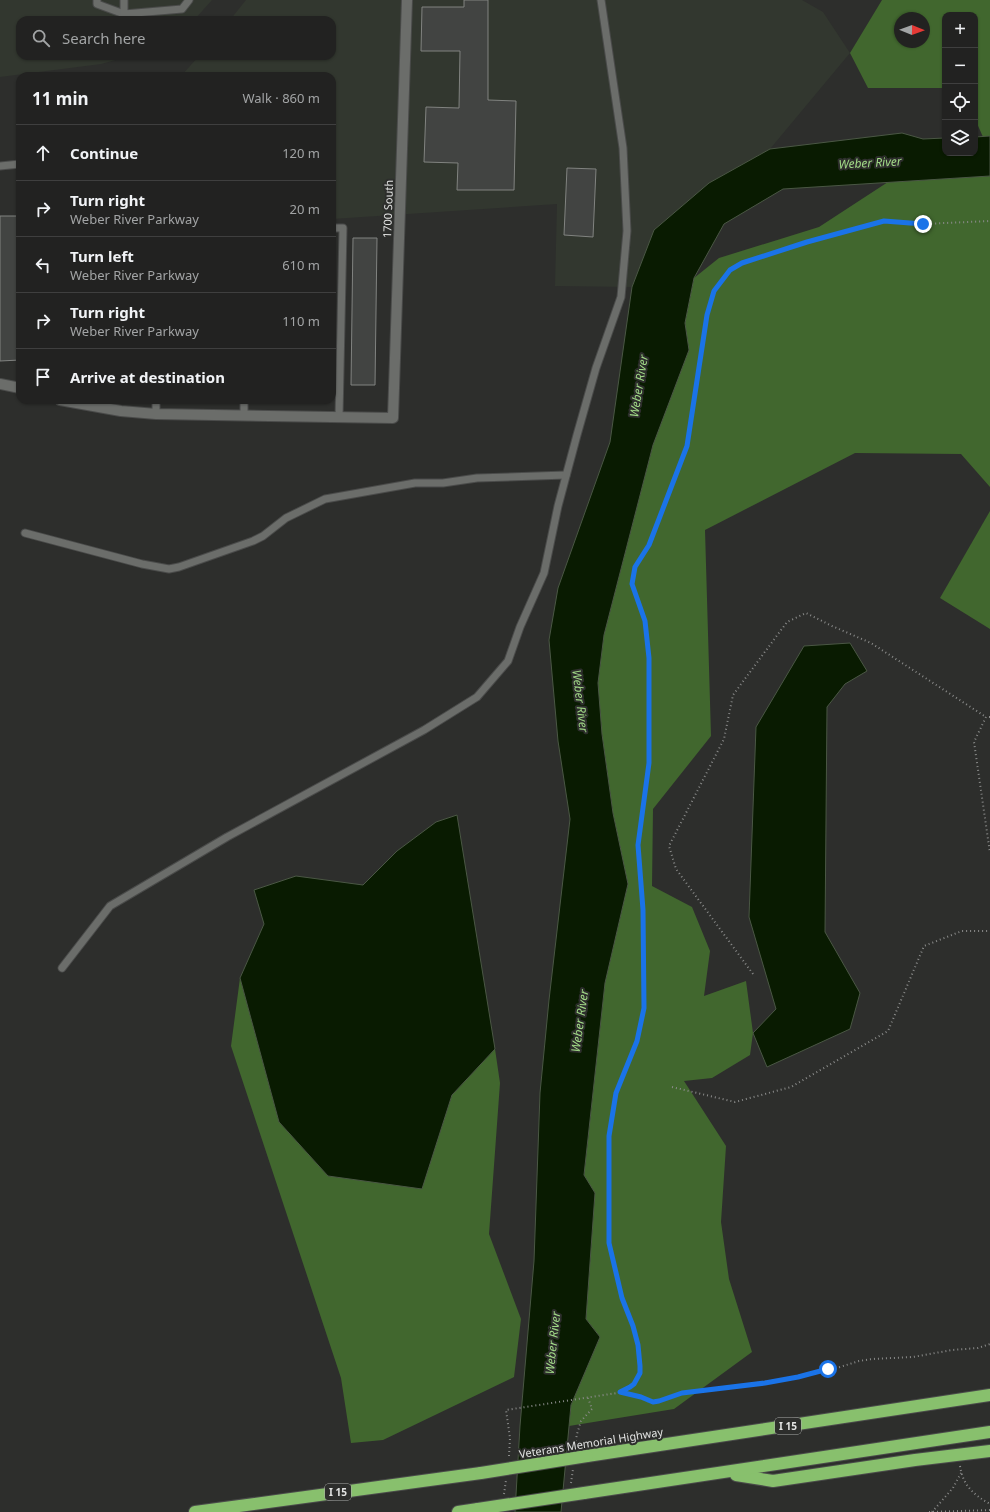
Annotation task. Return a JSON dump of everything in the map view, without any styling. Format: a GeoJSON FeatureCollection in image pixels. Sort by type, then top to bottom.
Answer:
{"type":"FeatureCollection","features":[{"type":"Feature","properties":{"kind":"highway","name":"Veterans Memorial Highway"},"geometry":{"type":"LineString","coordinates":[[195,1512],[481,1473],[990,1395]]}},
{"type":"Feature","properties":{"kind":"highway"},"geometry":{"type":"LineString","coordinates":[[458,1512],[990,1432]]}},
{"type":"Feature","properties":{"kind":"highway"},"geometry":{"type":"LineString","coordinates":[[723,1473],[773,1480],[990,1451]]}},
{"type":"Feature","properties":{"kind":"street","name":"1700 South"},"geometry":{"type":"LineString","coordinates":[[339,417],[393,418],[407,0]]}},
{"type":"Feature","properties":{"kind":"street"},"geometry":{"type":"LineString","coordinates":[[0,384],[16,387]]}},
{"type":"Feature","properties":{"kind":"street"},"geometry":{"type":"LineString","coordinates":[[84,404],[121,411],[156,414],[339,417]]}},
{"type":"Feature","properties":{"kind":"lane"},"geometry":{"type":"LineString","coordinates":[[97,0],[97,4],[124,14],[182,9],[189,0]]}},
{"type":"Feature","properties":{"kind":"lane"},"geometry":{"type":"LineString","coordinates":[[124,0],[124,14]]}},
{"type":"Feature","properties":{"kind":"lane"},"geometry":{"type":"LineString","coordinates":[[62,968],[110,906],[227,837],[424,730],[477,697],[508,661],[520,627],[544,573],[566,475],[596,368],[621,297],[627,231],[623,148],[601,0]]}},
{"type":"Feature","properties":{"kind":"lane"},"geometry":{"type":"LineString","coordinates":[[0,166],[16,164]]}},
{"type":"Feature","properties":{"kind":"lane"},"geometry":{"type":"LineString","coordinates":[[336,228],[343,228],[339,417]]}},
{"type":"Feature","properties":{"kind":"lane"},"geometry":{"type":"LineString","coordinates":[[156,404],[156,414]]}},
{"type":"Feature","properties":{"kind":"lane"},"geometry":{"type":"LineString","coordinates":[[244,404],[244,415]]}},
{"type":"Feature","properties":{"kind":"lane"},"geometry":{"type":"LineString","coordinates":[[25,533],[142,564],[169,569],[179,567],[254,541],[286,518],[325,499],[415,483],[443,483],[477,478],[566,475]]}},
{"type":"Feature","properties":{"kind":"path"},"geometry":{"type":"LineString","coordinates":[[512,1409],[585,1399],[620,1392],[634,1384],[640,1373],[638,1345],[633,1326],[622,1298],[609,1243],[609,1136],[616,1093],[637,1041],[644,1008],[643,910],[638,845],[649,763],[649,658],[645,621],[632,584],[635,567],[649,545],[687,446],[707,315],[714,291],[730,270],[742,263],[807,242],[884,221],[923,224],[990,221]]}},
{"type":"Feature","properties":{"kind":"path"},"geometry":{"type":"LineString","coordinates":[[753,974],[676,869],[670,846],[724,739],[733,695],[787,622],[806,613],[871,643],[986,717],[990,717]]}},
{"type":"Feature","properties":{"kind":"path"},"geometry":{"type":"LineString","coordinates":[[986,717],[974,742],[990,853]]}},
{"type":"Feature","properties":{"kind":"path"},"geometry":{"type":"LineString","coordinates":[[672,1087],[735,1102],[791,1088],[888,1031],[924,946],[962,931],[990,931]]}},
{"type":"Feature","properties":{"kind":"path"},"geometry":{"type":"LineString","coordinates":[[620,1392],[641,1397],[649,1402],[659,1401],[682,1393],[798,1377],[859,1361],[913,1357],[952,1350],[978,1348],[990,1344]]}},
{"type":"Feature","properties":{"kind":"path"},"geometry":{"type":"LineString","coordinates":[[958,1455],[961,1473],[968,1488],[990,1504]]}},
{"type":"Feature","properties":{"kind":"path"},"geometry":{"type":"LineString","coordinates":[[932,1512],[953,1488],[961,1473]]}},
{"type":"Feature","properties":{"kind":"path"},"geometry":{"type":"LineString","coordinates":[[929,1512],[990,1510]]}},
{"type":"Feature","properties":{"kind":"shaded area"},"geometry":{"type":"Polygon","coordinates":[[[0,0],[212,0],[198,16],[16,16],[16,60],[116,60],[101,64],[39,72],[16,72],[16,75],[0,77],[0,0]]]}},
{"type":"Feature","properties":{"kind":"shaded area"},"geometry":{"type":"Polygon","coordinates":[[[246,0],[802,0],[823,12],[850,53],[770,149],[709,183],[654,230],[632,287],[555,286],[557,204],[336,219],[336,72],[185,72],[195,60],[336,60],[336,16],[233,16],[246,0]]]}},
{"type":"Feature","properties":{"kind":"green space"},"geometry":{"type":"Polygon","coordinates":[[[882,0],[990,0],[990,136],[983,137],[978,126],[978,12],[942,12],[942,88],[868,88],[850,53],[882,0]]]}},
{"type":"Feature","properties":{"kind":"green space"},"geometry":{"type":"Polygon","coordinates":[[[990,176],[990,487],[961,454],[855,453],[705,530],[711,736],[653,809],[652,886],[692,907],[710,951],[704,996],[746,981],[753,1033],[750,1055],[712,1078],[684,1081],[726,1146],[721,1222],[729,1279],[752,1352],[674,1409],[569,1426],[571,1405],[600,1337],[586,1319],[595,1193],[584,1176],[605,983],[628,884],[613,813],[602,734],[598,683],[604,635],[653,445],[689,350],[685,323],[694,278],[719,258],[819,227],[888,182],[990,176]]]}},
{"type":"Feature","properties":{"kind":"green space"},"geometry":{"type":"Polygon","coordinates":[[[990,511],[990,629],[940,598],[990,511]]]}},
{"type":"Feature","properties":{"kind":"green space"},"geometry":{"type":"Polygon","coordinates":[[[240,978],[279,1122],[328,1176],[422,1188],[452,1095],[495,1049],[500,1083],[489,1234],[521,1319],[514,1377],[383,1440],[351,1443],[341,1378],[231,1046],[240,978]]]}},
{"type":"Feature","properties":{"kind":"water","name":"Weber River"},"geometry":{"type":"Polygon","coordinates":[[[902,133],[923,139],[942,138],[942,156],[978,156],[978,137],[990,136],[990,176],[783,189],[724,224],[694,278],[685,323],[689,350],[653,445],[604,635],[598,683],[602,734],[613,813],[628,884],[605,983],[584,1175],[595,1193],[586,1319],[600,1337],[571,1405],[561,1512],[515,1512],[520,1426],[534,1261],[540,1093],[570,819],[558,741],[549,640],[558,588],[610,442],[632,287],[654,230],[709,183],[770,149],[902,133]]]}},
{"type":"Feature","properties":{"kind":"water"},"geometry":{"type":"Polygon","coordinates":[[[850,643],[867,671],[845,684],[827,707],[825,932],[860,993],[850,1029],[767,1067],[753,1033],[776,1009],[749,917],[756,727],[804,646],[850,643]]]}},
{"type":"Feature","properties":{"kind":"water"},"geometry":{"type":"Polygon","coordinates":[[[457,815],[495,1049],[452,1095],[422,1189],[328,1176],[279,1122],[240,978],[264,924],[254,890],[296,876],[363,885],[397,851],[436,822],[457,815]]]}},
{"type":"Feature","properties":{"kind":"building"},"geometry":{"type":"Polygon","coordinates":[[[464,0],[488,0],[488,100],[516,101],[514,190],[457,190],[458,163],[424,162],[426,107],[459,108],[460,51],[421,51],[422,7],[464,7],[464,0]]]}},
{"type":"Feature","properties":{"kind":"building"},"geometry":{"type":"Polygon","coordinates":[[[567,168],[596,169],[593,237],[564,235],[567,168]]]}},
{"type":"Feature","properties":{"kind":"building"},"geometry":{"type":"Polygon","coordinates":[[[0,216],[16,216],[16,360],[0,361],[0,216]]]}},
{"type":"Feature","properties":{"kind":"building"},"geometry":{"type":"Polygon","coordinates":[[[353,238],[377,238],[375,385],[351,385],[353,238]]]}},
{"type":"Feature","properties":{"kind":"route"},"geometry":{"type":"LineString","coordinates":[[828,1369],[798,1377],[765,1383],[682,1393],[653,1402],[649,1402],[641,1397],[620,1392],[634,1384],[640,1373],[638,1345],[617,1281],[609,1243],[609,1136],[616,1093],[637,1041],[644,1008],[643,910],[638,845],[649,763],[649,658],[645,621],[632,584],[635,567],[649,545],[687,446],[707,315],[714,291],[730,270],[742,263],[807,242],[884,221],[923,224]]}}]}
